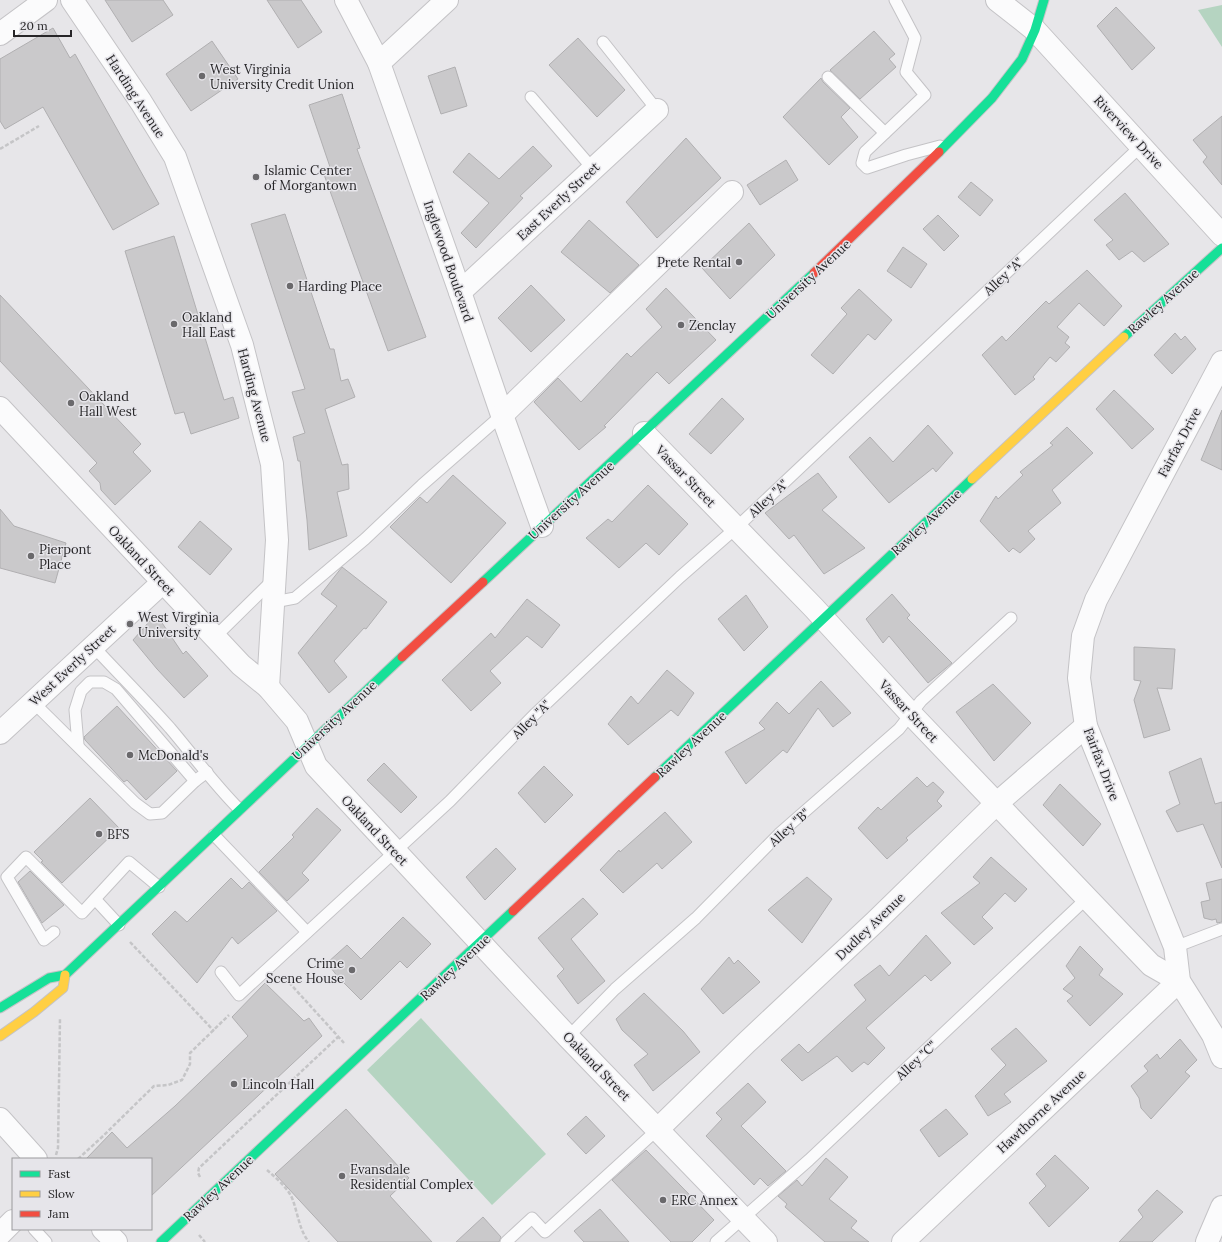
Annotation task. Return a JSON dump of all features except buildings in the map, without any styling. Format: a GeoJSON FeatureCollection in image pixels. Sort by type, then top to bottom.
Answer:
{"type":"FeatureCollection","features":[{"type":"Feature","properties":{"kind":"street"},"geometry":{"type":"LineString","coordinates":[[0,34],[46,0]]}},
{"type":"Feature","properties":{"kind":"street","name":"Harding Avenue"},"geometry":{"type":"LineString","coordinates":[[72,0],[141,102],[174,157],[239,338],[272,464],[277,540],[268,687]]}},
{"type":"Feature","properties":{"kind":"street","name":"Inglewood Boulevard"},"geometry":{"type":"LineString","coordinates":[[346,0],[379,63],[542,526]]}},
{"type":"Feature","properties":{"kind":"street"},"geometry":{"type":"LineString","coordinates":[[379,63],[448,0]]}},
{"type":"Feature","properties":{"kind":"street","name":"Riverview Drive"},"geometry":{"type":"LineString","coordinates":[[997,0],[1035,30],[1222,235]]}},
{"type":"Feature","properties":{"kind":"street","name":"University Avenue"},"geometry":{"type":"LineString","coordinates":[[0,1008],[49,978],[64,975],[119,925],[308,744],[847,243],[992,98],[1022,59],[1035,30],[1044,0]]}},
{"type":"Feature","properties":{"kind":"street","name":"East Everly Street"},"geometry":{"type":"LineString","coordinates":[[460,292],[657,110]]}},
{"type":"Feature","properties":{"kind":"street"},"geometry":{"type":"LineString","coordinates":[[502,415],[732,192]]}},
{"type":"Feature","properties":{"kind":"street","name":"Rawley Avenue"},"geometry":{"type":"LineString","coordinates":[[161,1242],[184,1218],[1087,371],[1222,248]]}},
{"type":"Feature","properties":{"kind":"street","name":"Fairfax Drive"},"geometry":{"type":"LineString","coordinates":[[1222,362],[1096,600],[1083,636],[1079,678],[1086,726],[1175,947],[1179,981],[1213,1034],[1222,1057]]}},
{"type":"Feature","properties":{"kind":"street","name":"Oakland Street"},"geometry":{"type":"LineString","coordinates":[[0,408],[241,665],[268,687],[297,721],[316,766],[568,1037],[766,1242]]}},
{"type":"Feature","properties":{"kind":"street","name":"Vassar Street"},"geometry":{"type":"LineString","coordinates":[[644,433],[824,619],[911,714],[1086,899],[1151,965],[1179,981]]}},
{"type":"Feature","properties":{"kind":"street","name":"West Everly Street"},"geometry":{"type":"LineString","coordinates":[[2,726],[33,702],[163,582]]}},
{"type":"Feature","properties":{"kind":"street","name":"Dudley Avenue"},"geometry":{"type":"LineString","coordinates":[[658,1129],[996,804],[1086,726]]}},
{"type":"Feature","properties":{"kind":"street","name":"University Avenue"},"geometry":{"type":"LineString","coordinates":[[0,1036],[34,1012],[63,988],[64,975]]}},
{"type":"Feature","properties":{"kind":"street","name":"Hawthorne Avenue"},"geometry":{"type":"LineString","coordinates":[[903,1242],[1179,981]]}},
{"type":"Feature","properties":{"kind":"street"},"geometry":{"type":"LineString","coordinates":[[0,1120],[35,1158]]}},
{"type":"Feature","properties":{"kind":"street"},"geometry":{"type":"LineString","coordinates":[[1206,1242],[1222,1207]]}},
{"type":"Feature","properties":{"kind":"street"},"geometry":{"type":"LineString","coordinates":[[0,1234],[12,1222]]}},
{"type":"Feature","properties":{"kind":"street"},"geometry":{"type":"LineString","coordinates":[[104,1230],[116,1242]]}},
{"type":"Feature","properties":{"kind":"lane"},"geometry":{"type":"LineString","coordinates":[[895,0],[915,38],[906,72],[925,95],[865,152],[862,163],[867,168],[906,155],[947,144]]}},
{"type":"Feature","properties":{"kind":"lane"},"geometry":{"type":"LineString","coordinates":[[603,42],[657,110]]}},
{"type":"Feature","properties":{"kind":"lane"},"geometry":{"type":"LineString","coordinates":[[828,77],[885,133]]}},
{"type":"Feature","properties":{"kind":"lane"},"geometry":{"type":"LineString","coordinates":[[531,97],[593,169]]}},
{"type":"Feature","properties":{"kind":"lane","name":"Alley \"A\""},"geometry":{"type":"LineString","coordinates":[[221,972],[239,995],[450,801],[534,715],[680,577],[736,528],[1141,146]]}},
{"type":"Feature","properties":{"kind":"lane"},"geometry":{"type":"LineString","coordinates":[[274,602],[295,598],[366,539],[422,485],[502,415]]}},
{"type":"Feature","properties":{"kind":"lane"},"geometry":{"type":"LineString","coordinates":[[215,637],[275,578]]}},
{"type":"Feature","properties":{"kind":"lane","name":"Alley \"B\""},"geometry":{"type":"LineString","coordinates":[[568,1037],[615,989],[696,918],[779,834],[899,729],[921,701],[1011,618]]}},
{"type":"Feature","properties":{"kind":"lane"},"geometry":{"type":"LineString","coordinates":[[93,646],[169,728],[223,793],[239,809]]}},
{"type":"Feature","properties":{"kind":"lane"},"geometry":{"type":"LineString","coordinates":[[78,745],[75,710],[81,691],[90,682],[104,682],[116,689],[195,781]]}},
{"type":"Feature","properties":{"kind":"lane"},"geometry":{"type":"LineString","coordinates":[[33,702],[135,803],[150,814],[162,813],[195,781],[207,772]]}},
{"type":"Feature","properties":{"kind":"lane"},"geometry":{"type":"LineString","coordinates":[[214,835],[307,932]]}},
{"type":"Feature","properties":{"kind":"lane"},"geometry":{"type":"LineString","coordinates":[[54,932],[44,940],[7,877],[26,857],[82,912],[129,862],[159,887]]}},
{"type":"Feature","properties":{"kind":"lane"},"geometry":{"type":"LineString","coordinates":[[95,899],[119,925]]}},
{"type":"Feature","properties":{"kind":"lane","name":"Alley \"C\""},"geometry":{"type":"LineString","coordinates":[[716,1242],[809,1160],[1086,899]]}},
{"type":"Feature","properties":{"kind":"lane"},"geometry":{"type":"LineString","coordinates":[[1175,947],[1222,929]]}},
{"type":"Feature","properties":{"kind":"lane"},"geometry":{"type":"LineString","coordinates":[[0,994],[20,996]]}},
{"type":"Feature","properties":{"kind":"lane"},"geometry":{"type":"LineString","coordinates":[[506,1242],[532,1218],[545,1232],[658,1129]]}},
{"type":"Feature","properties":{"kind":"lane"},"geometry":{"type":"LineString","coordinates":[[35,1230],[46,1242]]}},
{"type":"Feature","properties":{"kind":"path"},"geometry":{"type":"LineString","coordinates":[[0,149],[39,126]]}},
{"type":"Feature","properties":{"kind":"path"},"geometry":{"type":"LineString","coordinates":[[129,941],[214,1030]]}},
{"type":"Feature","properties":{"kind":"path"},"geometry":{"type":"LineString","coordinates":[[285,978],[346,1045]]}},
{"type":"Feature","properties":{"kind":"path"},"geometry":{"type":"LineString","coordinates":[[55,1158],[58,1148],[60,1015]]}},
{"type":"Feature","properties":{"kind":"path"},"geometry":{"type":"LineString","coordinates":[[79,1158],[154,1086],[168,1085],[182,1080],[190,1064],[190,1053],[230,1015]]}},
{"type":"Feature","properties":{"kind":"path"},"geometry":{"type":"LineString","coordinates":[[202,1180],[199,1176],[199,1168],[338,1037]]}},
{"type":"Feature","properties":{"kind":"path"},"geometry":{"type":"LineString","coordinates":[[264,1166],[286,1188],[292,1198],[304,1236],[309,1242]]}},
{"type":"Feature","properties":{"kind":"path"},"geometry":{"type":"LineString","coordinates":[[195,1231],[205,1242]]}},
{"type":"Feature","properties":{"kind":"green space"},"geometry":{"type":"Polygon","coordinates":[[[1222,5],[1222,47],[1198,10],[1222,5]]]}},
{"type":"Feature","properties":{"kind":"green space"},"geometry":{"type":"Polygon","coordinates":[[[421,1018],[546,1154],[492,1205],[367,1070],[421,1018]]]}},
{"type":"Feature","properties":{"kind":"traffic: fast"},"geometry":{"type":"LineString","coordinates":[[939,152],[992,98],[1022,59],[1035,30],[1044,0]]}},
{"type":"Feature","properties":{"kind":"traffic: fast"},"geometry":{"type":"LineString","coordinates":[[1124,337],[1222,248]]}},
{"type":"Feature","properties":{"kind":"traffic: fast"},"geometry":{"type":"LineString","coordinates":[[483,582],[814,273]]}},
{"type":"Feature","properties":{"kind":"traffic: fast"},"geometry":{"type":"LineString","coordinates":[[655,777],[972,479]]}},
{"type":"Feature","properties":{"kind":"traffic: fast"},"geometry":{"type":"LineString","coordinates":[[0,1008],[49,978],[65,975],[402,657]]}},
{"type":"Feature","properties":{"kind":"traffic: fast"},"geometry":{"type":"LineString","coordinates":[[161,1242],[513,911]]}},
{"type":"Feature","properties":{"kind":"traffic: slow"},"geometry":{"type":"LineString","coordinates":[[972,479],[1124,337]]}},
{"type":"Feature","properties":{"kind":"traffic: slow"},"geometry":{"type":"LineString","coordinates":[[0,1036],[34,1012],[63,988],[65,975]]}},
{"type":"Feature","properties":{"kind":"traffic: jam"},"geometry":{"type":"LineString","coordinates":[[814,273],[939,152]]}},
{"type":"Feature","properties":{"kind":"traffic: jam"},"geometry":{"type":"LineString","coordinates":[[402,657],[483,582]]}},
{"type":"Feature","properties":{"kind":"traffic: jam"},"geometry":{"type":"LineString","coordinates":[[513,911],[655,777]]}},
{"type":"Feature","properties":{"kind":"place","name":"West Virginia University Credit Union"},"geometry":{"type":"Point","coordinates":[202,76]}},
{"type":"Feature","properties":{"kind":"place","name":"Islamic Center of Morgantown"},"geometry":{"type":"Point","coordinates":[256,177]}},
{"type":"Feature","properties":{"kind":"place","name":"Prete Rental"},"geometry":{"type":"Point","coordinates":[739,262]}},
{"type":"Feature","properties":{"kind":"place","name":"Harding Place"},"geometry":{"type":"Point","coordinates":[290,286]}},
{"type":"Feature","properties":{"kind":"place","name":"Oakland Hall East"},"geometry":{"type":"Point","coordinates":[174,324]}},
{"type":"Feature","properties":{"kind":"place","name":"Zenclay"},"geometry":{"type":"Point","coordinates":[681,325]}},
{"type":"Feature","properties":{"kind":"place","name":"Oakland Hall West"},"geometry":{"type":"Point","coordinates":[71,403]}},
{"type":"Feature","properties":{"kind":"place","name":"Pierpont Place"},"geometry":{"type":"Point","coordinates":[31,556]}},
{"type":"Feature","properties":{"kind":"place","name":"West Virginia University"},"geometry":{"type":"Point","coordinates":[130,624]}},
{"type":"Feature","properties":{"kind":"place","name":"McDonald's"},"geometry":{"type":"Point","coordinates":[130,755]}},
{"type":"Feature","properties":{"kind":"place","name":"BFS"},"geometry":{"type":"Point","coordinates":[99,834]}},
{"type":"Feature","properties":{"kind":"place","name":"Crime Scene House"},"geometry":{"type":"Point","coordinates":[352,970]}},
{"type":"Feature","properties":{"kind":"place","name":"Lincoln Hall"},"geometry":{"type":"Point","coordinates":[234,1084]}},
{"type":"Feature","properties":{"kind":"place","name":"Evansdale Residential Complex"},"geometry":{"type":"Point","coordinates":[342,1176]}},
{"type":"Feature","properties":{"kind":"place","name":"ERC Annex"},"geometry":{"type":"Point","coordinates":[663,1200]}}]}
